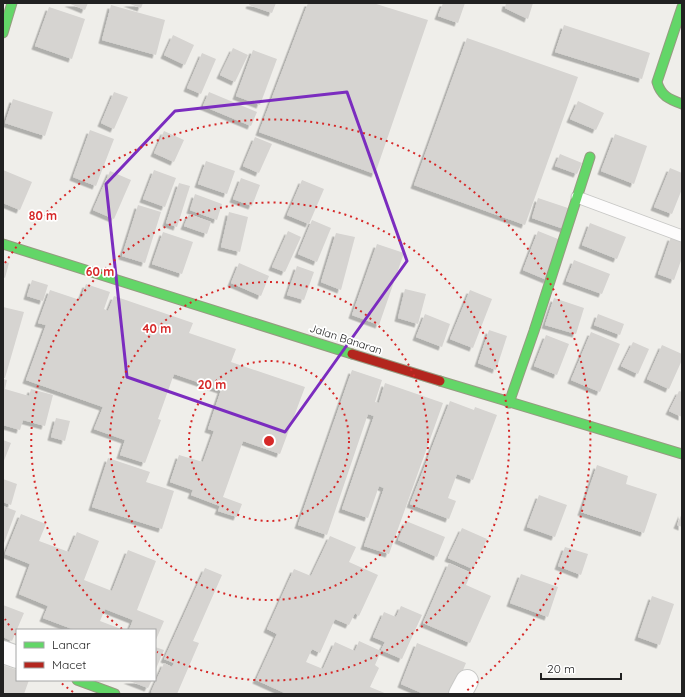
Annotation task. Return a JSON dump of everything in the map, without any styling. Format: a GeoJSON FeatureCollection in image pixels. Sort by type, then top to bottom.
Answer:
{"type":"FeatureCollection","features":[{"type":"Feature","properties":{"kind":"street"},"geometry":{"type":"LineString","coordinates":[[3,32],[12,3]]}},
{"type":"Feature","properties":{"kind":"street"},"geometry":{"type":"LineString","coordinates":[[682,7],[657,82],[658,90],[663,96],[682,104]]}},
{"type":"Feature","properties":{"kind":"street"},"geometry":{"type":"LineString","coordinates":[[509,403],[534,331],[590,157]]}},
{"type":"Feature","properties":{"kind":"street","name":"Jalan Banaran"},"geometry":{"type":"LineString","coordinates":[[3,244],[509,403],[682,454]]}},
{"type":"Feature","properties":{"kind":"street"},"geometry":{"type":"LineString","coordinates":[[3,652],[16,658]]}},
{"type":"Feature","properties":{"kind":"street"},"geometry":{"type":"LineString","coordinates":[[80,681],[115,694]]}},
{"type":"Feature","properties":{"kind":"lane"},"geometry":{"type":"LineString","coordinates":[[577,197],[682,236]]}},
{"type":"Feature","properties":{"kind":"highlighted area"},"geometry":{"type":"Polygon","coordinates":[[[347,92],[407,261],[285,432],[127,377],[106,184],[175,111],[347,92]]]}},
{"type":"Feature","properties":{"kind":"building"},"geometry":{"type":"Polygon","coordinates":[[[68,3],[88,3],[85,10],[68,3]]]}},
{"type":"Feature","properties":{"kind":"building"},"geometry":{"type":"Polygon","coordinates":[[[127,3],[143,3],[141,8],[127,3]]]}},
{"type":"Feature","properties":{"kind":"building"},"geometry":{"type":"Polygon","coordinates":[[[250,3],[276,3],[272,13],[249,5],[250,3]]]}},
{"type":"Feature","properties":{"kind":"building"},"geometry":{"type":"Polygon","coordinates":[[[308,3],[373,3],[428,20],[375,174],[259,132],[308,3]]]}},
{"type":"Feature","properties":{"kind":"building"},"geometry":{"type":"Polygon","coordinates":[[[443,3],[465,3],[458,23],[438,16],[443,3]]]}},
{"type":"Feature","properties":{"kind":"building"},"geometry":{"type":"Polygon","coordinates":[[[506,3],[533,3],[528,19],[505,8],[506,3]]]}},
{"type":"Feature","properties":{"kind":"building"},"geometry":{"type":"Polygon","coordinates":[[[111,5],[165,20],[156,55],[102,40],[111,5]]]}},
{"type":"Feature","properties":{"kind":"building"},"geometry":{"type":"Polygon","coordinates":[[[49,7],[85,19],[72,59],[35,46],[49,7]]]}},
{"type":"Feature","properties":{"kind":"building"},"geometry":{"type":"Polygon","coordinates":[[[564,25],[650,53],[642,79],[555,52],[564,25]]]}},
{"type":"Feature","properties":{"kind":"building"},"geometry":{"type":"Polygon","coordinates":[[[173,35],[194,45],[185,65],[164,55],[173,35]]]}},
{"type":"Feature","properties":{"kind":"building"},"geometry":{"type":"Polygon","coordinates":[[[467,38],[578,77],[525,225],[414,185],[467,38]]]}},
{"type":"Feature","properties":{"kind":"building"},"geometry":{"type":"Polygon","coordinates":[[[233,48],[248,55],[235,82],[220,75],[233,48]]]}},
{"type":"Feature","properties":{"kind":"building"},"geometry":{"type":"Polygon","coordinates":[[[253,50],[277,59],[260,105],[236,96],[253,50]]]}},
{"type":"Feature","properties":{"kind":"building"},"geometry":{"type":"Polygon","coordinates":[[[202,53],[216,59],[201,94],[187,88],[202,53]]]}},
{"type":"Feature","properties":{"kind":"building"},"geometry":{"type":"Polygon","coordinates":[[[114,92],[128,97],[114,129],[101,123],[114,92]]]}},
{"type":"Feature","properties":{"kind":"building"},"geometry":{"type":"Polygon","coordinates":[[[209,92],[257,112],[251,126],[203,106],[209,92]]]}},
{"type":"Feature","properties":{"kind":"building"},"geometry":{"type":"Polygon","coordinates":[[[13,99],[53,112],[45,136],[5,123],[13,99]]]}},
{"type":"Feature","properties":{"kind":"building"},"geometry":{"type":"Polygon","coordinates":[[[578,101],[604,113],[596,130],[570,119],[578,101]]]}},
{"type":"Feature","properties":{"kind":"building"},"geometry":{"type":"Polygon","coordinates":[[[90,130],[114,139],[96,186],[73,177],[90,130]]]}},
{"type":"Feature","properties":{"kind":"building"},"geometry":{"type":"Polygon","coordinates":[[[164,131],[184,140],[174,162],[154,153],[164,131]]]}},
{"type":"Feature","properties":{"kind":"building"},"geometry":{"type":"Polygon","coordinates":[[[615,134],[647,146],[634,184],[601,171],[615,134]]]}},
{"type":"Feature","properties":{"kind":"building"},"geometry":{"type":"Polygon","coordinates":[[[255,137],[272,144],[259,173],[243,166],[255,137]]]}},
{"type":"Feature","properties":{"kind":"building"},"geometry":{"type":"Polygon","coordinates":[[[560,154],[582,163],[577,174],[555,166],[560,154]]]}},
{"type":"Feature","properties":{"kind":"building"},"geometry":{"type":"Polygon","coordinates":[[[206,161],[235,171],[227,194],[198,184],[206,161]]]}},
{"type":"Feature","properties":{"kind":"building"},"geometry":{"type":"Polygon","coordinates":[[[670,168],[682,173],[682,189],[672,214],[654,207],[670,168]]]}},
{"type":"Feature","properties":{"kind":"building"},"geometry":{"type":"Polygon","coordinates":[[[3,170],[32,182],[20,210],[3,203],[3,170]]]}},
{"type":"Feature","properties":{"kind":"building"},"geometry":{"type":"Polygon","coordinates":[[[154,170],[176,178],[165,207],[143,199],[154,170]]]}},
{"type":"Feature","properties":{"kind":"building"},"geometry":{"type":"Polygon","coordinates":[[[110,171],[131,180],[114,219],[93,210],[110,171]]]}},
{"type":"Feature","properties":{"kind":"building"},"geometry":{"type":"Polygon","coordinates":[[[241,178],[260,185],[252,206],[233,199],[241,178]]]}},
{"type":"Feature","properties":{"kind":"building"},"geometry":{"type":"Polygon","coordinates":[[[302,180],[324,189],[309,224],[287,215],[302,180]]]}},
{"type":"Feature","properties":{"kind":"building"},"geometry":{"type":"Polygon","coordinates":[[[179,183],[190,186],[177,227],[166,223],[179,183]]]}},
{"type":"Feature","properties":{"kind":"building"},"geometry":{"type":"Polygon","coordinates":[[[195,194],[222,204],[217,220],[190,210],[195,194]]]}},
{"type":"Feature","properties":{"kind":"building"},"geometry":{"type":"Polygon","coordinates":[[[538,198],[571,209],[564,229],[532,218],[538,198]]]}},
{"type":"Feature","properties":{"kind":"building"},"geometry":{"type":"Polygon","coordinates":[[[138,205],[161,212],[145,263],[122,256],[138,205]]]}},
{"type":"Feature","properties":{"kind":"building"},"geometry":{"type":"Polygon","coordinates":[[[229,212],[248,217],[240,252],[221,247],[229,212]]]}},
{"type":"Feature","properties":{"kind":"building"},"geometry":{"type":"Polygon","coordinates":[[[189,214],[211,222],[207,234],[184,226],[189,214]]]}},
{"type":"Feature","properties":{"kind":"building"},"geometry":{"type":"Polygon","coordinates":[[[312,220],[331,228],[317,262],[298,254],[312,220]]]}},
{"type":"Feature","properties":{"kind":"building"},"geometry":{"type":"Polygon","coordinates":[[[590,223],[626,237],[617,259],[582,245],[590,223]]]}},
{"type":"Feature","properties":{"kind":"building"},"geometry":{"type":"Polygon","coordinates":[[[288,231],[301,237],[285,272],[272,267],[288,231]]]}},
{"type":"Feature","properties":{"kind":"building"},"geometry":{"type":"Polygon","coordinates":[[[538,231],[563,241],[547,280],[523,270],[538,231]]]}},
{"type":"Feature","properties":{"kind":"building"},"geometry":{"type":"Polygon","coordinates":[[[163,232],[193,242],[182,274],[152,264],[163,232]]]}},
{"type":"Feature","properties":{"kind":"building"},"geometry":{"type":"Polygon","coordinates":[[[336,233],[355,237],[341,290],[321,282],[336,233]]]}},
{"type":"Feature","properties":{"kind":"building"},"geometry":{"type":"Polygon","coordinates":[[[671,237],[682,241],[682,258],[674,280],[658,274],[671,237]]]}},
{"type":"Feature","properties":{"kind":"building"},"geometry":{"type":"Polygon","coordinates":[[[377,244],[404,253],[379,325],[352,315],[377,244]]]}},
{"type":"Feature","properties":{"kind":"building"},"geometry":{"type":"Polygon","coordinates":[[[574,260],[610,274],[602,294],[566,281],[574,260]]]}},
{"type":"Feature","properties":{"kind":"building"},"geometry":{"type":"Polygon","coordinates":[[[3,261],[9,263],[5,278],[3,277],[3,261]]]}},
{"type":"Feature","properties":{"kind":"building"},"geometry":{"type":"Polygon","coordinates":[[[239,263],[269,276],[261,296],[231,283],[239,263]]]}},
{"type":"Feature","properties":{"kind":"building"},"geometry":{"type":"Polygon","coordinates":[[[297,266],[314,272],[304,300],[287,295],[297,266]]]}},
{"type":"Feature","properties":{"kind":"building"},"geometry":{"type":"Polygon","coordinates":[[[32,280],[48,285],[43,301],[27,296],[32,280]]]}},
{"type":"Feature","properties":{"kind":"building"},"geometry":{"type":"Polygon","coordinates":[[[86,284],[110,292],[104,309],[108,311],[114,296],[193,323],[189,333],[236,349],[231,362],[305,387],[280,454],[243,441],[223,497],[242,504],[237,517],[218,511],[220,506],[191,495],[193,490],[170,482],[179,455],[203,462],[214,431],[208,429],[221,390],[174,374],[158,419],[161,420],[145,463],[120,455],[125,440],[94,429],[103,407],[26,380],[46,325],[38,323],[50,290],[80,300],[86,284]]]}},
{"type":"Feature","properties":{"kind":"building"},"geometry":{"type":"Polygon","coordinates":[[[405,289],[426,294],[418,324],[398,318],[405,289]]]}},
{"type":"Feature","properties":{"kind":"building"},"geometry":{"type":"Polygon","coordinates":[[[470,290],[492,299],[473,348],[450,339],[470,290]]]}},
{"type":"Feature","properties":{"kind":"building"},"geometry":{"type":"Polygon","coordinates":[[[554,298],[584,308],[576,334],[545,325],[554,298]]]}},
{"type":"Feature","properties":{"kind":"building"},"geometry":{"type":"Polygon","coordinates":[[[3,307],[24,312],[5,378],[3,378],[3,307]]]}},
{"type":"Feature","properties":{"kind":"building"},"geometry":{"type":"Polygon","coordinates":[[[425,314],[450,324],[442,347],[416,337],[425,314]]]}},
{"type":"Feature","properties":{"kind":"building"},"geometry":{"type":"Polygon","coordinates":[[[598,314],[624,324],[620,335],[594,325],[598,314]]]}},
{"type":"Feature","properties":{"kind":"building"},"geometry":{"type":"Polygon","coordinates":[[[489,330],[507,336],[496,370],[478,363],[489,330]]]}},
{"type":"Feature","properties":{"kind":"building"},"geometry":{"type":"Polygon","coordinates":[[[591,332],[620,344],[600,392],[571,380],[591,332]]]}},
{"type":"Feature","properties":{"kind":"building"},"geometry":{"type":"Polygon","coordinates":[[[546,335],[569,344],[557,375],[534,366],[546,335]]]}},
{"type":"Feature","properties":{"kind":"building"},"geometry":{"type":"Polygon","coordinates":[[[633,342],[649,349],[638,374],[621,366],[633,342]]]}},
{"type":"Feature","properties":{"kind":"building"},"geometry":{"type":"Polygon","coordinates":[[[662,345],[682,354],[682,360],[669,389],[647,379],[662,345]]]}},
{"type":"Feature","properties":{"kind":"building"},"geometry":{"type":"Polygon","coordinates":[[[352,370],[382,380],[375,402],[379,403],[385,383],[443,403],[389,554],[364,546],[384,488],[379,486],[368,518],[342,509],[374,416],[368,414],[327,535],[298,525],[352,370]]]}},
{"type":"Feature","properties":{"kind":"building"},"geometry":{"type":"Polygon","coordinates":[[[3,379],[7,380],[5,389],[29,396],[31,389],[53,395],[45,426],[23,420],[20,430],[3,425],[3,379]]]}},
{"type":"Feature","properties":{"kind":"building"},"geometry":{"type":"Polygon","coordinates":[[[679,391],[682,392],[682,417],[669,411],[679,391]]]}},
{"type":"Feature","properties":{"kind":"building"},"geometry":{"type":"Polygon","coordinates":[[[450,401],[474,410],[475,407],[497,415],[473,480],[457,474],[448,498],[456,501],[449,519],[410,504],[450,401]]]}},
{"type":"Feature","properties":{"kind":"building"},"geometry":{"type":"Polygon","coordinates":[[[56,418],[70,421],[65,441],[51,437],[56,418]]]}},
{"type":"Feature","properties":{"kind":"building"},"geometry":{"type":"Polygon","coordinates":[[[3,440],[11,443],[3,463],[3,440]]]}},
{"type":"Feature","properties":{"kind":"building"},"geometry":{"type":"Polygon","coordinates":[[[108,458],[150,472],[146,482],[174,491],[162,529],[92,507],[108,458]]]}},
{"type":"Feature","properties":{"kind":"building"},"geometry":{"type":"Polygon","coordinates":[[[597,465],[628,476],[626,484],[657,494],[644,533],[581,512],[597,465]]]}},
{"type":"Feature","properties":{"kind":"building"},"geometry":{"type":"Polygon","coordinates":[[[3,479],[17,484],[11,505],[3,502],[3,479]]]}},
{"type":"Feature","properties":{"kind":"building"},"geometry":{"type":"Polygon","coordinates":[[[539,495],[567,505],[555,537],[527,527],[539,495]]]}},
{"type":"Feature","properties":{"kind":"building"},"geometry":{"type":"Polygon","coordinates":[[[3,506],[16,511],[3,546],[3,506]]]}},
{"type":"Feature","properties":{"kind":"building"},"geometry":{"type":"Polygon","coordinates":[[[682,513],[682,527],[677,525],[682,513]]]}},
{"type":"Feature","properties":{"kind":"building"},"geometry":{"type":"Polygon","coordinates":[[[21,514],[46,524],[39,541],[69,552],[77,532],[99,541],[84,580],[112,591],[128,550],[156,561],[137,610],[164,621],[156,640],[156,629],[129,629],[133,620],[105,609],[100,621],[121,629],[72,629],[43,618],[48,606],[19,594],[30,564],[5,554],[21,514]]]}},
{"type":"Feature","properties":{"kind":"building"},"geometry":{"type":"Polygon","coordinates":[[[406,521],[445,537],[437,557],[398,540],[406,521]]]}},
{"type":"Feature","properties":{"kind":"building"},"geometry":{"type":"Polygon","coordinates":[[[462,528],[487,539],[473,569],[448,558],[462,528]]]}},
{"type":"Feature","properties":{"kind":"building"},"geometry":{"type":"Polygon","coordinates":[[[330,536],[356,547],[349,562],[378,575],[359,616],[355,613],[349,625],[335,619],[320,653],[312,649],[306,662],[323,669],[335,642],[355,651],[359,641],[381,651],[375,665],[379,668],[370,687],[387,694],[287,694],[256,680],[277,634],[267,629],[294,569],[311,576],[330,536]]]}},
{"type":"Feature","properties":{"kind":"building"},"geometry":{"type":"Polygon","coordinates":[[[565,547],[588,554],[581,575],[558,566],[565,547]]]}},
{"type":"Feature","properties":{"kind":"building"},"geometry":{"type":"Polygon","coordinates":[[[449,563],[471,573],[466,585],[491,596],[470,643],[423,623],[449,563]]]}},
{"type":"Feature","properties":{"kind":"building"},"geometry":{"type":"Polygon","coordinates":[[[205,568],[222,575],[193,641],[199,643],[177,694],[155,694],[151,692],[164,663],[172,667],[174,663],[164,659],[205,568]]]}},
{"type":"Feature","properties":{"kind":"building"},"geometry":{"type":"Polygon","coordinates":[[[521,574],[558,587],[548,617],[510,603],[521,574]]]}},
{"type":"Feature","properties":{"kind":"building"},"geometry":{"type":"Polygon","coordinates":[[[652,596],[674,604],[660,645],[638,637],[652,596]]]}},
{"type":"Feature","properties":{"kind":"building"},"geometry":{"type":"Polygon","coordinates":[[[3,605],[24,613],[12,641],[3,637],[3,605]]]}},
{"type":"Feature","properties":{"kind":"building"},"geometry":{"type":"Polygon","coordinates":[[[401,606],[422,615],[402,659],[381,650],[385,642],[373,637],[384,612],[396,617],[401,606]]]}},
{"type":"Feature","properties":{"kind":"building"},"geometry":{"type":"Polygon","coordinates":[[[417,643],[466,663],[453,694],[424,694],[401,684],[417,643]]]}},
{"type":"Feature","properties":{"kind":"building"},"geometry":{"type":"Polygon","coordinates":[[[156,647],[164,650],[156,669],[156,647]]]}},
{"type":"Feature","properties":{"kind":"building"},"geometry":{"type":"Polygon","coordinates":[[[3,665],[16,670],[16,681],[29,681],[24,694],[3,694],[3,665]]]}},
{"type":"Feature","properties":{"kind":"building"},"geometry":{"type":"Polygon","coordinates":[[[130,681],[152,681],[148,688],[130,681]]]}},
{"type":"Feature","properties":{"kind":"traffic: fast"},"geometry":{"type":"LineString","coordinates":[[3,33],[12,3]]}},
{"type":"Feature","properties":{"kind":"traffic: fast"},"geometry":{"type":"LineString","coordinates":[[682,7],[657,82],[663,94],[682,104]]}},
{"type":"Feature","properties":{"kind":"traffic: fast"},"geometry":{"type":"LineString","coordinates":[[509,403],[534,331],[590,157]]}},
{"type":"Feature","properties":{"kind":"traffic: fast"},"geometry":{"type":"LineString","coordinates":[[3,244],[352,354]]}},
{"type":"Feature","properties":{"kind":"traffic: fast"},"geometry":{"type":"LineString","coordinates":[[440,381],[682,454]]}},
{"type":"Feature","properties":{"kind":"traffic: fast"},"geometry":{"type":"LineString","coordinates":[[80,681],[115,694]]}},
{"type":"Feature","properties":{"kind":"traffic: jam"},"geometry":{"type":"LineString","coordinates":[[352,354],[440,381]]}}]}
